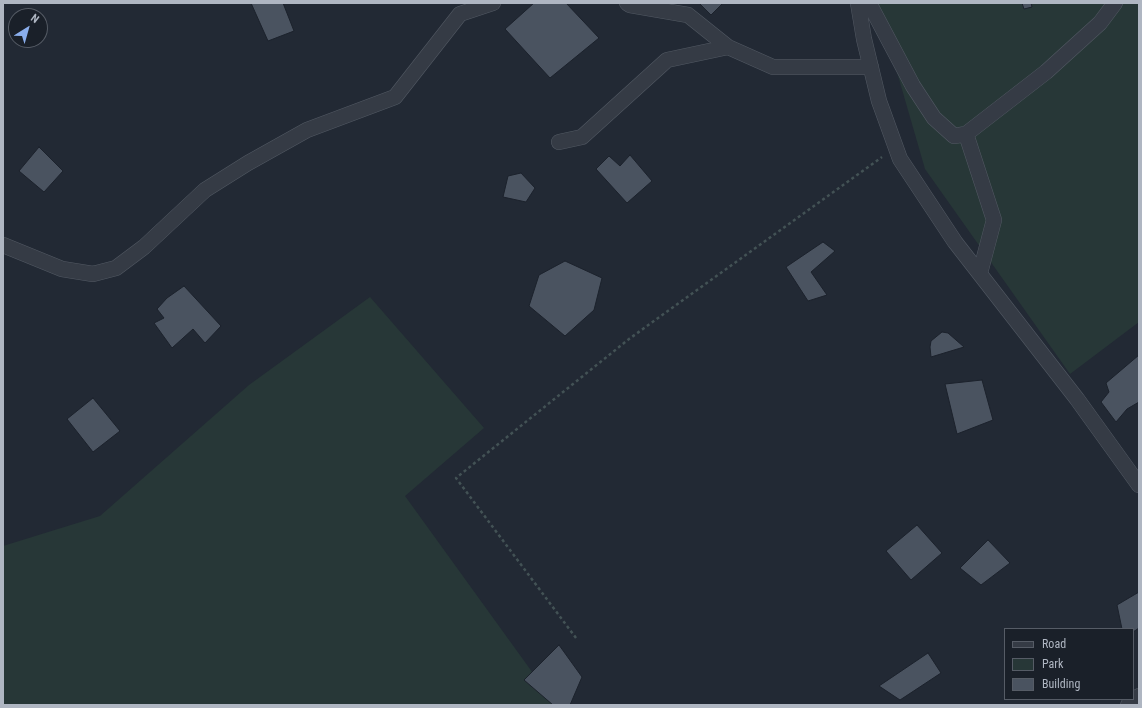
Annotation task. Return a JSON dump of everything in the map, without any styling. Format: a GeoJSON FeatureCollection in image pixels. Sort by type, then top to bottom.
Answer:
{"type":"FeatureCollection","features":[{"type":"Feature","properties":{"kind":"street"},"geometry":{"type":"LineString","coordinates":[[3,245],[62,269],[93,274],[116,268],[144,247],[205,190],[248,163],[307,130],[394,97],[460,14],[493,3]]}},
{"type":"Feature","properties":{"kind":"street"},"geometry":{"type":"LineString","coordinates":[[627,3],[630,5],[688,14],[728,47],[773,67],[871,67]]}},
{"type":"Feature","properties":{"kind":"street"},"geometry":{"type":"LineString","coordinates":[[858,3],[864,39],[879,101],[900,159],[955,242],[1077,399],[1139,485]]}},
{"type":"Feature","properties":{"kind":"street"},"geometry":{"type":"LineString","coordinates":[[869,3],[913,86],[934,118],[954,136],[966,134],[1046,72],[1100,23],[1115,3]]}},
{"type":"Feature","properties":{"kind":"street"},"geometry":{"type":"LineString","coordinates":[[559,142],[582,137],[667,60],[728,47]]}},
{"type":"Feature","properties":{"kind":"street"},"geometry":{"type":"LineString","coordinates":[[966,134],[994,220],[980,273]]}},
{"type":"Feature","properties":{"kind":"street"},"geometry":{"type":"LineString","coordinates":[[1128,705],[1139,696]]}},
{"type":"Feature","properties":{"kind":"path"},"geometry":{"type":"LineString","coordinates":[[576,638],[456,478],[629,339],[896,148]]}},
{"type":"Feature","properties":{"kind":"green space"},"geometry":{"type":"Polygon","coordinates":[[[877,3],[1139,3],[1139,322],[1070,374],[925,169],[877,3]]]}},
{"type":"Feature","properties":{"kind":"green space"},"geometry":{"type":"Polygon","coordinates":[[[370,297],[484,428],[405,496],[556,705],[3,705],[3,546],[100,516],[249,385],[370,297]]]}},
{"type":"Feature","properties":{"kind":"building"},"geometry":{"type":"Polygon","coordinates":[[[251,3],[283,3],[294,31],[268,41],[251,3]]]}},
{"type":"Feature","properties":{"kind":"building"},"geometry":{"type":"Polygon","coordinates":[[[534,3],[566,3],[599,38],[550,78],[505,29],[534,3]]]}},
{"type":"Feature","properties":{"kind":"building"},"geometry":{"type":"Polygon","coordinates":[[[699,3],[723,3],[711,15],[699,3]]]}},
{"type":"Feature","properties":{"kind":"building"},"geometry":{"type":"Polygon","coordinates":[[[1022,3],[1031,3],[1032,7],[1024,9],[1022,3]]]}},
{"type":"Feature","properties":{"kind":"building"},"geometry":{"type":"Polygon","coordinates":[[[39,147],[63,171],[44,192],[19,171],[39,147]]]}},
{"type":"Feature","properties":{"kind":"building"},"geometry":{"type":"Polygon","coordinates":[[[630,155],[652,181],[627,203],[596,169],[609,156],[620,166],[630,155]]]}},
{"type":"Feature","properties":{"kind":"building"},"geometry":{"type":"Polygon","coordinates":[[[521,173],[535,188],[526,202],[503,197],[508,176],[521,173]]]}},
{"type":"Feature","properties":{"kind":"building"},"geometry":{"type":"Polygon","coordinates":[[[823,242],[835,251],[811,272],[827,295],[808,301],[786,267],[823,242]]]}},
{"type":"Feature","properties":{"kind":"building"},"geometry":{"type":"Polygon","coordinates":[[[565,261],[602,278],[594,310],[565,336],[529,306],[539,275],[565,261]]]}},
{"type":"Feature","properties":{"kind":"building"},"geometry":{"type":"Polygon","coordinates":[[[184,286],[221,326],[205,343],[193,329],[172,348],[154,323],[164,318],[157,309],[167,298],[184,286]]]}},
{"type":"Feature","properties":{"kind":"building"},"geometry":{"type":"Polygon","coordinates":[[[942,332],[948,333],[964,347],[931,357],[931,341],[942,332]]]}},
{"type":"Feature","properties":{"kind":"building"},"geometry":{"type":"Polygon","coordinates":[[[1139,355],[1139,402],[1127,409],[1116,422],[1101,402],[1109,392],[1106,383],[1139,355]]]}},
{"type":"Feature","properties":{"kind":"building"},"geometry":{"type":"Polygon","coordinates":[[[982,380],[993,420],[957,434],[945,384],[982,380]]]}},
{"type":"Feature","properties":{"kind":"building"},"geometry":{"type":"Polygon","coordinates":[[[93,398],[120,431],[93,452],[67,419],[93,398]]]}},
{"type":"Feature","properties":{"kind":"building"},"geometry":{"type":"Polygon","coordinates":[[[917,525],[942,553],[911,580],[886,551],[917,525]]]}},
{"type":"Feature","properties":{"kind":"building"},"geometry":{"type":"Polygon","coordinates":[[[988,540],[1010,563],[981,585],[960,568],[988,540]]]}},
{"type":"Feature","properties":{"kind":"building"},"geometry":{"type":"Polygon","coordinates":[[[1139,592],[1139,628],[1134,631],[1134,628],[1122,628],[1117,605],[1139,592]]]}},
{"type":"Feature","properties":{"kind":"building"},"geometry":{"type":"Polygon","coordinates":[[[559,645],[582,677],[570,705],[553,705],[524,680],[559,645]]]}},
{"type":"Feature","properties":{"kind":"building"},"geometry":{"type":"Polygon","coordinates":[[[928,653],[941,673],[900,700],[879,686],[928,653]]]}}]}
